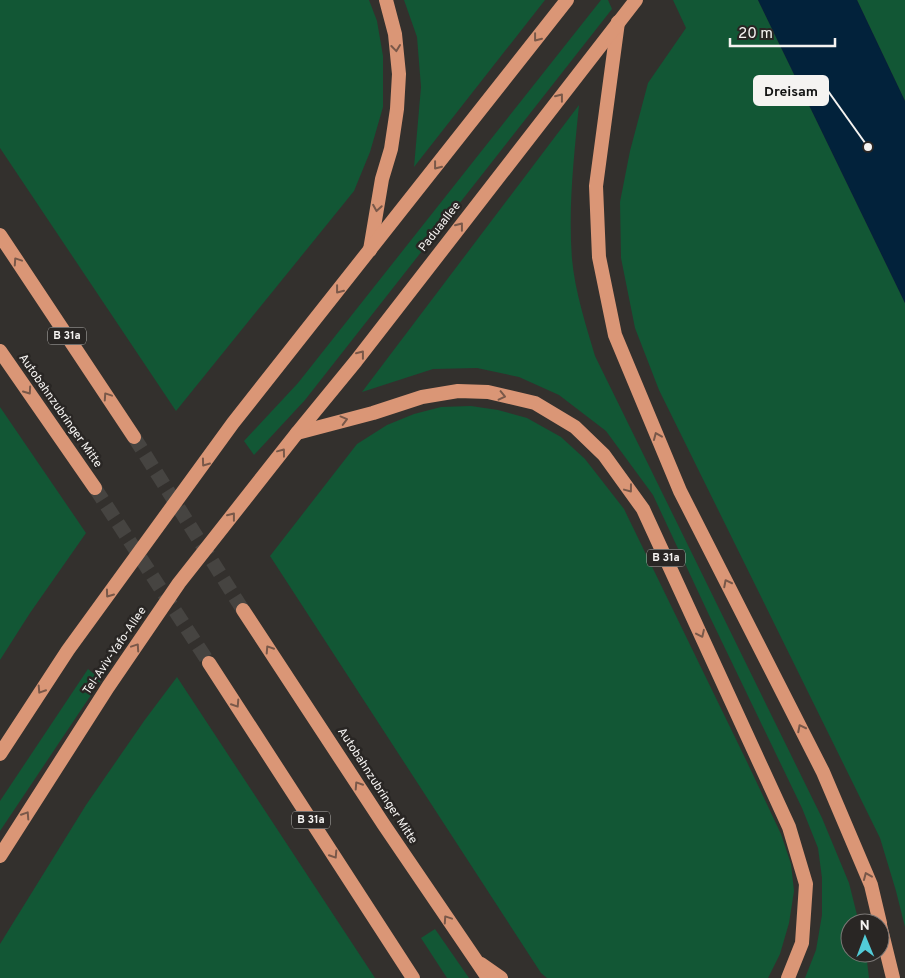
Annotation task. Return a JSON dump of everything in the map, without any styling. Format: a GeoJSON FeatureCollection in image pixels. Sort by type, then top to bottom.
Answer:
{"type":"FeatureCollection","features":[{"type":"Feature","properties":{"kind":"highway"},"geometry":{"type":"LineString","coordinates":[[370,252],[382,179],[391,149],[397,109],[399,74],[394,34],[386,0]]}},
{"type":"Feature","properties":{"kind":"highway"},"geometry":{"type":"LineString","coordinates":[[0,754],[68,650],[233,423],[370,252],[567,0]]}},
{"type":"Feature","properties":{"kind":"highway","name":"Paduaallee"},"geometry":{"type":"LineString","coordinates":[[267,472],[356,361],[636,0]]}},
{"type":"Feature","properties":{"kind":"highway"},"geometry":{"type":"LineString","coordinates":[[618,21],[596,186],[599,257],[615,335],[680,491],[823,772],[871,885],[877,913]]}},
{"type":"Feature","properties":{"kind":"highway","name":"B 31a"},"geometry":{"type":"LineString","coordinates":[[0,235],[134,437]]}},
{"type":"Feature","properties":{"kind":"highway","name":"Autobahnzubringer Mitte"},"geometry":{"type":"LineString","coordinates":[[0,351],[95,488]]}},
{"type":"Feature","properties":{"kind":"highway","name":"B 31a"},"geometry":{"type":"LineString","coordinates":[[297,433],[373,413],[422,396],[458,391],[488,392],[535,403],[575,427],[604,455],[644,509],[789,826],[806,884],[802,943],[788,978]]}},
{"type":"Feature","properties":{"kind":"highway","name":"Tel-Aviv-Yafo-Allee"},"geometry":{"type":"LineString","coordinates":[[0,856],[108,687],[179,583],[267,472]]}},
{"type":"Feature","properties":{"kind":"highway","name":"Autobahnzubringer Mitte"},"geometry":{"type":"LineString","coordinates":[[243,610],[384,825],[488,978]]}},
{"type":"Feature","properties":{"kind":"highway","name":"B 31a"},"geometry":{"type":"LineString","coordinates":[[209,663],[414,978]]}},
{"type":"Feature","properties":{"kind":"highway"},"geometry":{"type":"LineString","coordinates":[[475,959],[501,978]]}},
{"type":"Feature","properties":{"kind":"highway"},"geometry":{"type":"LineString","coordinates":[[889,963],[892,978]]}},
{"type":"Feature","properties":{"kind":"green space"},"geometry":{"type":"Polygon","coordinates":[[[0,0],[369,0],[377,21],[383,56],[383,107],[370,152],[354,191],[176,411],[0,148],[0,0]]]}},
{"type":"Feature","properties":{"kind":"green space"},"geometry":{"type":"Polygon","coordinates":[[[404,0],[545,0],[414,167],[421,87],[417,37],[404,0]]]}},
{"type":"Feature","properties":{"kind":"green space"},"geometry":{"type":"Polygon","coordinates":[[[601,0],[608,0],[612,9],[305,400],[254,455],[244,441],[298,383],[601,0]]]}},
{"type":"Feature","properties":{"kind":"green space"},"geometry":{"type":"Polygon","coordinates":[[[673,0],[758,0],[905,303],[905,927],[880,838],[659,390],[635,328],[621,258],[620,202],[630,151],[648,83],[686,28],[673,0]]]}},
{"type":"Feature","properties":{"kind":"green space"},"geometry":{"type":"Polygon","coordinates":[[[857,0],[905,0],[905,101],[857,0]]]}},
{"type":"Feature","properties":{"kind":"green space"},"geometry":{"type":"Polygon","coordinates":[[[579,105],[571,201],[572,259],[578,296],[595,356],[822,818],[849,883],[856,913],[840,913],[840,963],[867,963],[869,978],[805,978],[816,950],[822,915],[822,878],[818,848],[802,808],[653,495],[606,431],[559,395],[519,377],[477,368],[433,369],[362,392],[579,105]]]}},
{"type":"Feature","properties":{"kind":"green space"},"geometry":{"type":"Polygon","coordinates":[[[471,406],[498,410],[527,418],[561,437],[585,459],[624,509],[781,834],[791,864],[794,891],[789,923],[780,954],[768,978],[547,978],[541,973],[270,556],[357,444],[387,425],[414,414],[441,407],[471,406]]]}},
{"type":"Feature","properties":{"kind":"green space"},"geometry":{"type":"Polygon","coordinates":[[[0,407],[86,533],[30,613],[0,660],[0,407]]]}},
{"type":"Feature","properties":{"kind":"green space"},"geometry":{"type":"Polygon","coordinates":[[[88,669],[101,680],[0,831],[0,801],[88,669]]]}},
{"type":"Feature","properties":{"kind":"green space"},"geometry":{"type":"Polygon","coordinates":[[[177,677],[375,978],[0,978],[0,944],[86,805],[177,677]]]}},
{"type":"Feature","properties":{"kind":"green space"},"geometry":{"type":"Polygon","coordinates":[[[435,929],[469,978],[447,978],[421,938],[435,929]]]}},
{"type":"Feature","properties":{"kind":"water"},"geometry":{"type":"Polygon","coordinates":[[[758,0],[857,0],[905,101],[905,303],[758,0]]]}},
{"type":"Feature","properties":{"kind":"tunnel"},"geometry":{"type":"LineString","coordinates":[[134,437],[243,610]]}},
{"type":"Feature","properties":{"kind":"tunnel"},"geometry":{"type":"LineString","coordinates":[[95,488],[209,663]]}},
{"type":"Feature","properties":{"kind":"place","name":"Dreisam"},"geometry":{"type":"Point","coordinates":[868,147]}}]}
